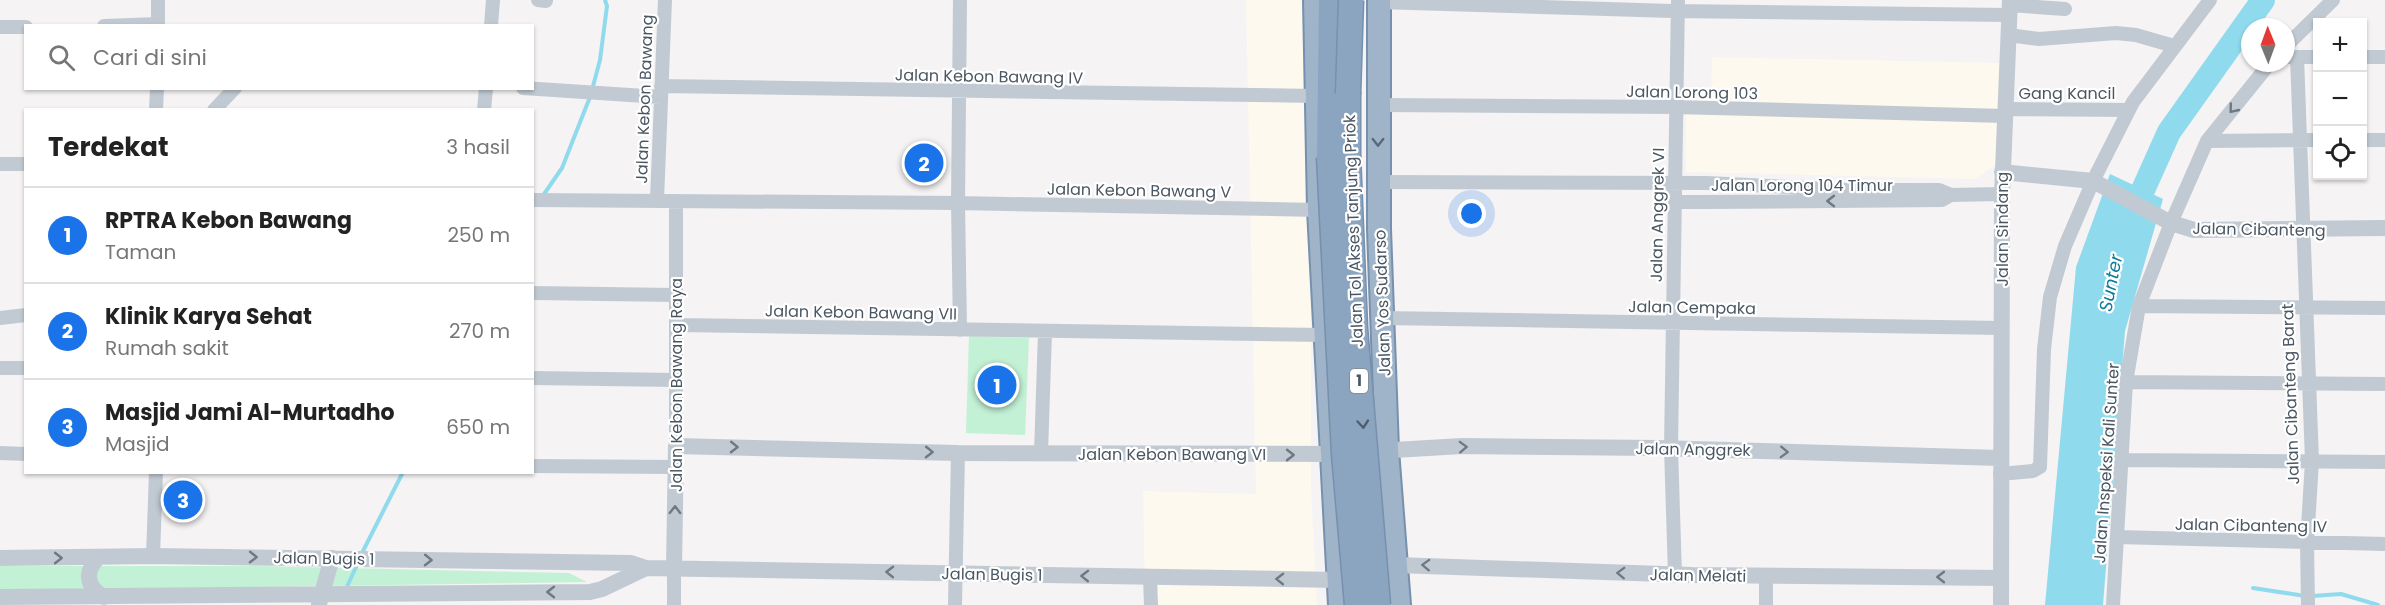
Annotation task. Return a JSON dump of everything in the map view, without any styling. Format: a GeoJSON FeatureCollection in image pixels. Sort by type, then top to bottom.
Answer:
{"type":"FeatureCollection","features":[{"type":"Feature","properties":{"kind":"highway","name":"1"},"geometry":{"type":"LineString","coordinates":[[1315,0],[1319,210],[1340,605]]}},
{"type":"Feature","properties":{"kind":"highway","name":"Jalan Tol Akses Tanjung Priok"},"geometry":{"type":"LineString","coordinates":[[1330,0],[1329,157],[1344,454],[1357,605]]}},
{"type":"Feature","properties":{"kind":"highway"},"geometry":{"type":"LineString","coordinates":[[1346,0],[1347,28],[1378,94]]}},
{"type":"Feature","properties":{"kind":"highway","name":"Jalan Tol Akses Tanjung Priok"},"geometry":{"type":"LineString","coordinates":[[1351,0],[1348,156],[1354,305],[1378,605]]}},
{"type":"Feature","properties":{"kind":"highway","name":"Jalan Yos Sudarso"},"geometry":{"type":"LineString","coordinates":[[1379,1],[1379,182],[1387,450],[1399,605]]}},
{"type":"Feature","properties":{"kind":"highway"},"geometry":{"type":"LineString","coordinates":[[1328,374],[1342,389],[1361,392],[1378,386],[1385,372]]}},
{"type":"Feature","properties":{"kind":"street"},"geometry":{"type":"LineString","coordinates":[[158,0],[158,24]]}},
{"type":"Feature","properties":{"kind":"street"},"geometry":{"type":"LineString","coordinates":[[491,24],[493,0]]}},
{"type":"Feature","properties":{"kind":"street","name":"Jalan Kebon Bawang"},"geometry":{"type":"LineString","coordinates":[[657,200],[665,0]]}},
{"type":"Feature","properties":{"kind":"street"},"geometry":{"type":"LineString","coordinates":[[960,0],[958,93],[960,330]]}},
{"type":"Feature","properties":{"kind":"street"},"geometry":{"type":"LineString","coordinates":[[2000,466],[2033,471],[2040,467],[2044,349],[2050,297],[2065,246],[2098,184],[2129,110],[2210,0]]}},
{"type":"Feature","properties":{"kind":"street"},"geometry":{"type":"LineString","coordinates":[[2295,37],[2333,0]]}},
{"type":"Feature","properties":{"kind":"street"},"geometry":{"type":"LineString","coordinates":[[1379,1],[2065,9]]}},
{"type":"Feature","properties":{"kind":"street","name":"Jalan Anggrek VI"},"geometry":{"type":"LineString","coordinates":[[1675,575],[1671,448],[1671,324],[1678,6]]}},
{"type":"Feature","properties":{"kind":"street","name":"Jalan Sindang"},"geometry":{"type":"LineString","coordinates":[[2001,605],[2002,172],[2009,7]]}},
{"type":"Feature","properties":{"kind":"street"},"geometry":{"type":"LineString","coordinates":[[0,27],[24,27]]}},
{"type":"Feature","properties":{"kind":"street"},"geometry":{"type":"LineString","coordinates":[[2008,35],[2039,39],[2116,33],[2136,35],[2174,46]]}},
{"type":"Feature","properties":{"kind":"street"},"geometry":{"type":"LineString","coordinates":[[2295,57],[2313,57]]}},
{"type":"Feature","properties":{"kind":"street"},"geometry":{"type":"LineString","coordinates":[[2367,57],[2385,57]]}},
{"type":"Feature","properties":{"kind":"street","name":"Jalan Inspeksi Kali Sunter"},"geometry":{"type":"LineString","coordinates":[[2113,605],[2126,382],[2139,306],[2167,220],[2207,141],[2263,72]]}},
{"type":"Feature","properties":{"kind":"street","name":"Jalan Cibanteng Barat"},"geometry":{"type":"LineString","coordinates":[[2293,72],[2302,140],[2304,309],[2312,461],[2307,543],[2308,599]]}},
{"type":"Feature","properties":{"kind":"street","name":"Jalan Kebon Bawang IV"},"geometry":{"type":"LineString","coordinates":[[534,89],[597,94],[660,92],[1317,96]]}},
{"type":"Feature","properties":{"kind":"street"},"geometry":{"type":"LineString","coordinates":[[156,108],[157,90]]}},
{"type":"Feature","properties":{"kind":"street"},"geometry":{"type":"LineString","coordinates":[[216,108],[233,90]]}},
{"type":"Feature","properties":{"kind":"street"},"geometry":{"type":"LineString","coordinates":[[484,108],[486,90]]}},
{"type":"Feature","properties":{"kind":"street","name":"Jalan Lorong 103"},"geometry":{"type":"LineString","coordinates":[[1378,94],[1675,107],[2004,112]]}},
{"type":"Feature","properties":{"kind":"street","name":"Gang Kancil"},"geometry":{"type":"LineString","coordinates":[[2004,112],[2129,110]]}},
{"type":"Feature","properties":{"kind":"street"},"geometry":{"type":"LineString","coordinates":[[2207,141],[2313,140]]}},
{"type":"Feature","properties":{"kind":"street"},"geometry":{"type":"LineString","coordinates":[[2367,140],[2385,140]]}},
{"type":"Feature","properties":{"kind":"street"},"geometry":{"type":"LineString","coordinates":[[0,164],[24,164]]}},
{"type":"Feature","properties":{"kind":"street","name":"Jalan Cibanteng"},"geometry":{"type":"LineString","coordinates":[[2002,172],[2098,184],[2167,220],[2201,231],[2385,228]]}},
{"type":"Feature","properties":{"kind":"street","name":"Jalan Lorong 104 Timur"},"geometry":{"type":"LineString","coordinates":[[1379,182],[1675,184],[1939,190],[1951,195],[2002,194]]}},
{"type":"Feature","properties":{"kind":"street"},"geometry":{"type":"LineString","coordinates":[[1660,184],[1674,202]]}},
{"type":"Feature","properties":{"kind":"street","name":"Jalan Lorong 104 Timur"},"geometry":{"type":"LineString","coordinates":[[1674,202],[1942,200],[1951,195]]}},
{"type":"Feature","properties":{"kind":"street","name":"Jalan Kebon Bawang V"},"geometry":{"type":"LineString","coordinates":[[534,200],[958,203],[1319,210]]}},
{"type":"Feature","properties":{"kind":"street","name":"Jalan Kebon Bawang Raya"},"geometry":{"type":"LineString","coordinates":[[674,568],[676,201]]}},
{"type":"Feature","properties":{"kind":"street"},"geometry":{"type":"LineString","coordinates":[[534,293],[676,295]]}},
{"type":"Feature","properties":{"kind":"street"},"geometry":{"type":"LineString","coordinates":[[2139,306],[2385,308]]}},
{"type":"Feature","properties":{"kind":"street"},"geometry":{"type":"LineString","coordinates":[[0,318],[24,315]]}},
{"type":"Feature","properties":{"kind":"street","name":"Jalan Cempaka"},"geometry":{"type":"LineString","coordinates":[[1383,318],[2002,328]]}},
{"type":"Feature","properties":{"kind":"street","name":"Jalan Kebon Bawang VII"},"geometry":{"type":"LineString","coordinates":[[677,325],[1325,335]]}},
{"type":"Feature","properties":{"kind":"street"},"geometry":{"type":"LineString","coordinates":[[1041,453],[1045,332]]}},
{"type":"Feature","properties":{"kind":"street"},"geometry":{"type":"LineString","coordinates":[[0,368],[24,368]]}},
{"type":"Feature","properties":{"kind":"street"},"geometry":{"type":"LineString","coordinates":[[534,378],[676,380]]}},
{"type":"Feature","properties":{"kind":"street"},"geometry":{"type":"LineString","coordinates":[[2126,382],[2385,384]]}},
{"type":"Feature","properties":{"kind":"street","name":"Jalan Kebon Bawang VI"},"geometry":{"type":"LineString","coordinates":[[676,446],[958,453],[1332,454],[1387,450]]}},
{"type":"Feature","properties":{"kind":"street","name":"Jalan Anggrek"},"geometry":{"type":"LineString","coordinates":[[1387,450],[1462,446],[1671,448],[2000,466]]}},
{"type":"Feature","properties":{"kind":"street"},"geometry":{"type":"LineString","coordinates":[[0,453],[24,454]]}},
{"type":"Feature","properties":{"kind":"street"},"geometry":{"type":"LineString","coordinates":[[956,605],[958,453]]}},
{"type":"Feature","properties":{"kind":"street"},"geometry":{"type":"LineString","coordinates":[[2122,460],[2385,462]]}},
{"type":"Feature","properties":{"kind":"street"},"geometry":{"type":"LineString","coordinates":[[534,466],[675,467]]}},
{"type":"Feature","properties":{"kind":"street"},"geometry":{"type":"LineString","coordinates":[[153,556],[156,474]]}},
{"type":"Feature","properties":{"kind":"street","name":"Jalan Cibanteng IV"},"geometry":{"type":"LineString","coordinates":[[2116,537],[2385,544]]}},
{"type":"Feature","properties":{"kind":"street","name":"Jalan Bugis 1"},"geometry":{"type":"LineString","coordinates":[[0,558],[153,556],[337,558],[631,563],[646,568],[1338,580]]}},
{"type":"Feature","properties":{"kind":"street"},"geometry":{"type":"LineString","coordinates":[[99,558],[92,564],[88,574],[89,584],[95,592],[104,597]]}},
{"type":"Feature","properties":{"kind":"street"},"geometry":{"type":"LineString","coordinates":[[324,598],[337,558]]}},
{"type":"Feature","properties":{"kind":"street"},"geometry":{"type":"LineString","coordinates":[[583,591],[588,590],[596,582],[595,571],[590,564]]}},
{"type":"Feature","properties":{"kind":"street","name":"Jalan Melati"},"geometry":{"type":"LineString","coordinates":[[1396,565],[1675,575],[2000,578]]}},
{"type":"Feature","properties":{"kind":"street","name":"Jalan Bugis 1"},"geometry":{"type":"LineString","coordinates":[[0,597],[104,597],[148,601],[583,591],[602,589],[646,568]]}},
{"type":"Feature","properties":{"kind":"street"},"geometry":{"type":"LineString","coordinates":[[674,568],[674,605]]}},
{"type":"Feature","properties":{"kind":"street"},"geometry":{"type":"LineString","coordinates":[[1766,576],[1766,605]]}},
{"type":"Feature","properties":{"kind":"street"},"geometry":{"type":"LineString","coordinates":[[1150,577],[1151,605]]}},
{"type":"Feature","properties":{"kind":"shaded area"},"geometry":{"type":"Polygon","coordinates":[[[1246,0],[1311,0],[1311,488],[1317,605],[1145,605],[1143,491],[1256,494],[1246,0]]]}},
{"type":"Feature","properties":{"kind":"shaded area"},"geometry":{"type":"Polygon","coordinates":[[[1712,57],[2001,63],[1998,163],[1975,179],[1686,172],[1686,99],[1711,99],[1712,57]]]}},
{"type":"Feature","properties":{"kind":"green space"},"geometry":{"type":"Polygon","coordinates":[[[969,336],[1029,338],[1025,435],[966,433],[969,336]]]}},
{"type":"Feature","properties":{"kind":"green space"},"geometry":{"type":"Polygon","coordinates":[[[0,566],[255,566],[569,573],[587,582],[0,591],[0,566]]]}},
{"type":"Feature","properties":{"kind":"water"},"geometry":{"type":"Polygon","coordinates":[[[2110,174],[2163,199],[2125,331],[2103,605],[2045,605],[2076,267],[2110,174]]]}},
{"type":"Feature","properties":{"kind":"waterway"},"geometry":{"type":"LineString","coordinates":[[592,90],[600,60],[607,6],[605,0]]}},
{"type":"Feature","properties":{"kind":"waterway","name":"Sunter"},"geometry":{"type":"LineString","coordinates":[[2130,219],[2169,132],[2263,0]]}},
{"type":"Feature","properties":{"kind":"waterway"},"geometry":{"type":"LineString","coordinates":[[542,197],[562,168],[590,97]]}},
{"type":"Feature","properties":{"kind":"waterway"},"geometry":{"type":"LineString","coordinates":[[361,555],[402,474]]}},
{"type":"Feature","properties":{"kind":"waterway"},"geometry":{"type":"LineString","coordinates":[[345,591],[357,565]]}},
{"type":"Feature","properties":{"kind":"waterway"},"geometry":{"type":"LineString","coordinates":[[2253,588],[2305,596]]}},
{"type":"Feature","properties":{"kind":"waterway"},"geometry":{"type":"LineString","coordinates":[[2312,596],[2341,594],[2378,605]]}},
{"type":"Feature","properties":{"kind":"place","name":"Klinik Karya Sehat"},"geometry":{"type":"Point","coordinates":[924,163]}},
{"type":"Feature","properties":{"kind":"place","name":"RPTRA Kebon Bawang"},"geometry":{"type":"Point","coordinates":[997,385]}},
{"type":"Feature","properties":{"kind":"place","name":"Masjid Jami Al-Murtadho"},"geometry":{"type":"Point","coordinates":[183,500]}}]}
